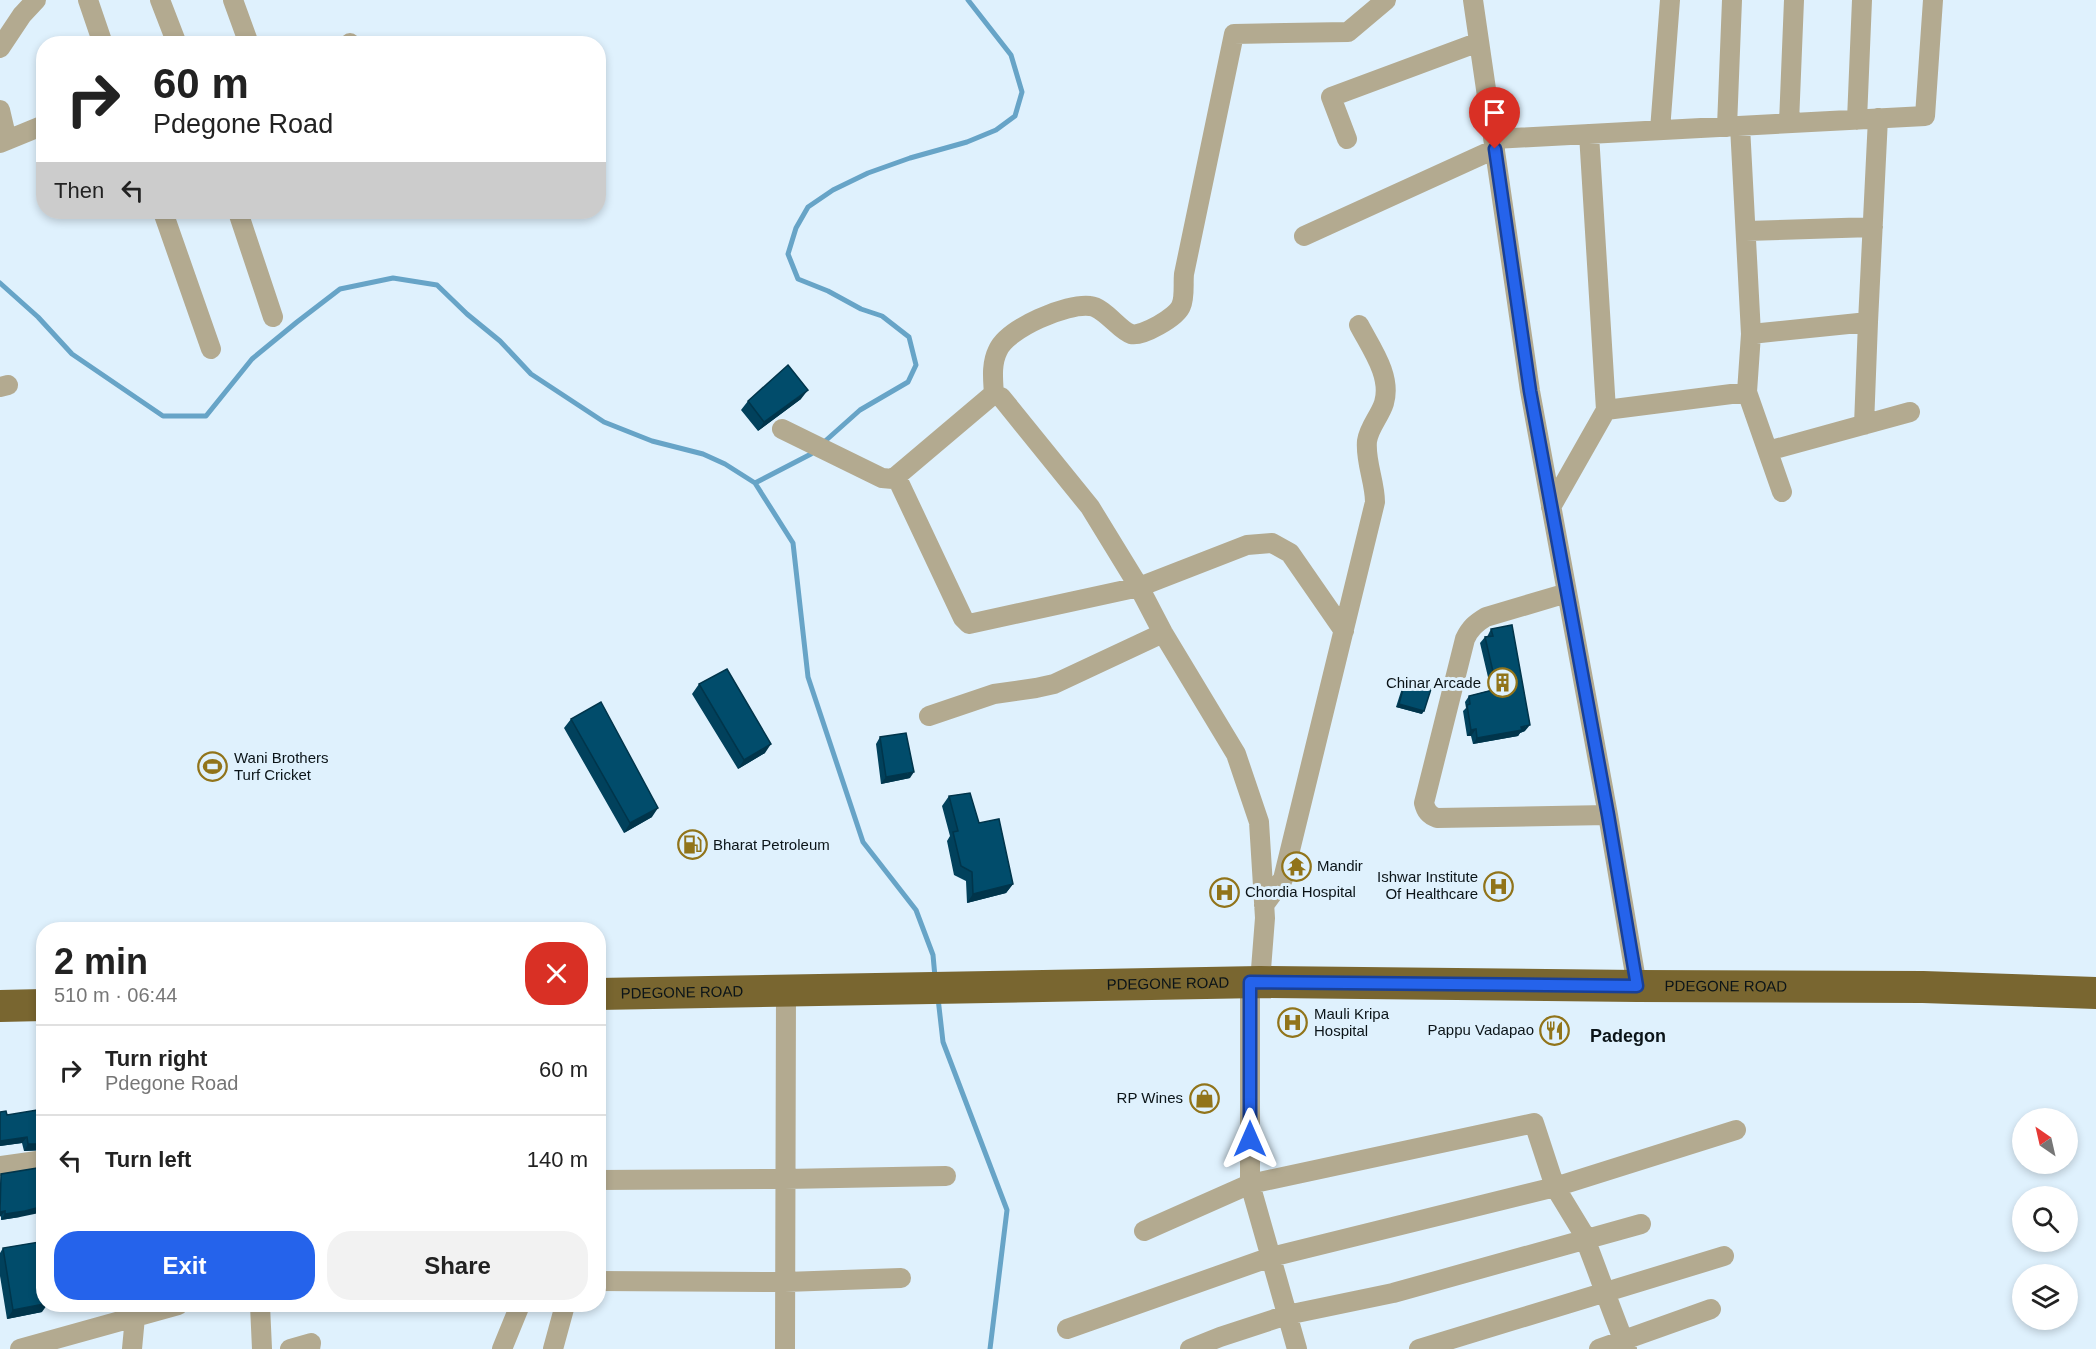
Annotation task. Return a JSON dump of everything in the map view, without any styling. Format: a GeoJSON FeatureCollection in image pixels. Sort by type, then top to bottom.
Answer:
{"type":"FeatureCollection","features":[{"type":"Feature","properties":{"kind":"highway","name":"PDEGONE ROAD"},"geometry":{"type":"LineString","coordinates":[[606,994],[1255,982],[1923,987],[2096,993]]}},
{"type":"Feature","properties":{"kind":"highway"},"geometry":{"type":"LineString","coordinates":[[0,1006],[36,1005]]}},
{"type":"Feature","properties":{"kind":"street"},"geometry":{"type":"LineString","coordinates":[[0,48],[22,15],[36,0]]}},
{"type":"Feature","properties":{"kind":"street"},"geometry":{"type":"LineString","coordinates":[[88,0],[100,36]]}},
{"type":"Feature","properties":{"kind":"street"},"geometry":{"type":"LineString","coordinates":[[160,0],[174,36]]}},
{"type":"Feature","properties":{"kind":"street"},"geometry":{"type":"LineString","coordinates":[[233,0],[246,36]]}},
{"type":"Feature","properties":{"kind":"street"},"geometry":{"type":"LineString","coordinates":[[994,395],[993,364],[998,348],[1012,334],[1053,312],[1076,306],[1093,305],[1130,334],[1142,334],[1170,318],[1181,307],[1184,274],[1234,34],[1348,32],[1386,0]]}},
{"type":"Feature","properties":{"kind":"street"},"geometry":{"type":"LineString","coordinates":[[1473,0],[1530,391],[1637,986]]}},
{"type":"Feature","properties":{"kind":"street"},"geometry":{"type":"LineString","coordinates":[[1660,130],[1670,0]]}},
{"type":"Feature","properties":{"kind":"street"},"geometry":{"type":"LineString","coordinates":[[1732,0],[1734,126],[1746,231],[1751,334],[1747,392],[1782,492]]}},
{"type":"Feature","properties":{"kind":"street"},"geometry":{"type":"LineString","coordinates":[[1789,123],[1794,0]]}},
{"type":"Feature","properties":{"kind":"street"},"geometry":{"type":"LineString","coordinates":[[1857,120],[1862,0]]}},
{"type":"Feature","properties":{"kind":"street"},"geometry":{"type":"LineString","coordinates":[[1304,236],[1494,144],[1589,134],[1925,116],[1933,0]]}},
{"type":"Feature","properties":{"kind":"street"},"geometry":{"type":"LineString","coordinates":[[1347,139],[1331,97],[1479,42]]}},
{"type":"Feature","properties":{"kind":"street"},"geometry":{"type":"LineString","coordinates":[[0,110],[3,142],[36,128]]}},
{"type":"Feature","properties":{"kind":"street"},"geometry":{"type":"LineString","coordinates":[[1864,425],[1878,118]]}},
{"type":"Feature","properties":{"kind":"street"},"geometry":{"type":"LineString","coordinates":[[1551,507],[1606,410],[1589,134]]}},
{"type":"Feature","properties":{"kind":"street"},"geometry":{"type":"LineString","coordinates":[[165,219],[211,349]]}},
{"type":"Feature","properties":{"kind":"street"},"geometry":{"type":"LineString","coordinates":[[240,219],[273,317]]}},
{"type":"Feature","properties":{"kind":"street"},"geometry":{"type":"LineString","coordinates":[[1746,231],[1873,227]]}},
{"type":"Feature","properties":{"kind":"street"},"geometry":{"type":"LineString","coordinates":[[1751,334],[1868,322]]}},
{"type":"Feature","properties":{"kind":"street"},"geometry":{"type":"LineString","coordinates":[[1264,905],[1282,879],[1376,502],[1367,442],[1384,404],[1386,389],[1383,374],[1359,325]]}},
{"type":"Feature","properties":{"kind":"street"},"geometry":{"type":"LineString","coordinates":[[1606,410],[1747,392]]}},
{"type":"Feature","properties":{"kind":"street"},"geometry":{"type":"LineString","coordinates":[[782,429],[882,478],[892,478],[994,395]]}},
{"type":"Feature","properties":{"kind":"street"},"geometry":{"type":"LineString","coordinates":[[994,395],[1001,397],[1090,507],[1236,754],[1259,822],[1265,918],[1255,982],[1250,1184],[1297,1349]]}},
{"type":"Feature","properties":{"kind":"street"},"geometry":{"type":"LineString","coordinates":[[1768,451],[1910,412]]}},
{"type":"Feature","properties":{"kind":"street"},"geometry":{"type":"LineString","coordinates":[[896,476],[963,618],[969,624],[1139,587],[1247,545],[1272,543],[1290,553],[1344,631]]}},
{"type":"Feature","properties":{"kind":"street"},"geometry":{"type":"LineString","coordinates":[[1567,593],[1486,617],[1468,631],[1424,802],[1425,809],[1430,816],[1437,818],[1608,815]]}},
{"type":"Feature","properties":{"kind":"street"},"geometry":{"type":"LineString","coordinates":[[929,716],[994,694],[1054,684],[1163,633]]}},
{"type":"Feature","properties":{"kind":"street"},"geometry":{"type":"LineString","coordinates":[[785,1349],[786,991]]}},
{"type":"Feature","properties":{"kind":"street"},"geometry":{"type":"LineString","coordinates":[[1144,1231],[1250,1184],[1534,1123],[1555,1187],[1586,1238],[1604,1293],[1625,1345]]}},
{"type":"Feature","properties":{"kind":"street"},"geometry":{"type":"LineString","coordinates":[[1067,1329],[1271,1257],[1555,1187],[1736,1130]]}},
{"type":"Feature","properties":{"kind":"street"},"geometry":{"type":"LineString","coordinates":[[0,1166],[36,1161]]}},
{"type":"Feature","properties":{"kind":"street"},"geometry":{"type":"LineString","coordinates":[[606,1179],[946,1176]]}},
{"type":"Feature","properties":{"kind":"street"},"geometry":{"type":"LineString","coordinates":[[1190,1349],[1287,1314],[1393,1293],[1641,1224]]}},
{"type":"Feature","properties":{"kind":"street"},"geometry":{"type":"LineString","coordinates":[[1419,1349],[1725,1256]]}},
{"type":"Feature","properties":{"kind":"street"},"geometry":{"type":"LineString","coordinates":[[606,1281],[785,1282],[901,1278]]}},
{"type":"Feature","properties":{"kind":"street"},"geometry":{"type":"LineString","coordinates":[[1599,1349],[1625,1345],[1711,1309]]}},
{"type":"Feature","properties":{"kind":"street"},"geometry":{"type":"LineString","coordinates":[[20,1349],[153,1312]]}},
{"type":"Feature","properties":{"kind":"street"},"geometry":{"type":"LineString","coordinates":[[260,1312],[262,1349]]}},
{"type":"Feature","properties":{"kind":"street"},"geometry":{"type":"LineString","coordinates":[[502,1349],[517,1312]]}},
{"type":"Feature","properties":{"kind":"street"},"geometry":{"type":"LineString","coordinates":[[553,1349],[562,1312]]}},
{"type":"Feature","properties":{"kind":"street"},"geometry":{"type":"LineString","coordinates":[[132,1349],[135,1317]]}},
{"type":"Feature","properties":{"kind":"street"},"geometry":{"type":"LineString","coordinates":[[290,1349],[311,1343],[310,1349]]}},
{"type":"Feature","properties":{"kind":"building"},"geometry":{"type":"Polygon","coordinates":[[[788,365],[808,390],[764,422],[748,401],[788,365]]]}},
{"type":"Feature","properties":{"kind":"building","name":"Chinar Arcade"},"geometry":{"type":"Polygon","coordinates":[[[1512,625],[1530,725],[1521,727],[1522,730],[1477,738],[1476,729],[1471,730],[1467,705],[1470,704],[1469,696],[1497,689],[1485,637],[1493,636],[1491,629],[1512,625]]]}},
{"type":"Feature","properties":{"kind":"building"},"geometry":{"type":"Polygon","coordinates":[[[727,669],[771,744],[744,760],[699,684],[727,669]]]}},
{"type":"Feature","properties":{"kind":"building"},"geometry":{"type":"Polygon","coordinates":[[[1405,682],[1431,689],[1424,711],[1399,704],[1405,682]]]}},
{"type":"Feature","properties":{"kind":"building"},"geometry":{"type":"Polygon","coordinates":[[[601,702],[658,808],[630,823],[571,719],[601,702]]]}},
{"type":"Feature","properties":{"kind":"building"},"geometry":{"type":"Polygon","coordinates":[[[906,733],[914,772],[886,777],[880,737],[906,733]]]}},
{"type":"Feature","properties":{"kind":"building"},"geometry":{"type":"Polygon","coordinates":[[[970,793],[979,823],[999,819],[1013,884],[973,894],[972,872],[961,866],[953,832],[958,831],[949,796],[970,793]]]}},
{"type":"Feature","properties":{"kind":"building"},"geometry":{"type":"Polygon","coordinates":[[[36,1110],[36,1144],[28,1144],[27,1137],[0,1141],[0,1112],[6,1111],[7,1115],[36,1110]]]}},
{"type":"Feature","properties":{"kind":"building"},"geometry":{"type":"Polygon","coordinates":[[[36,1168],[36,1208],[5,1214],[5,1211],[0,1212],[1,1174],[36,1168]]]}},
{"type":"Feature","properties":{"kind":"building"},"geometry":{"type":"Polygon","coordinates":[[[36,1242],[36,1306],[13,1310],[3,1248],[36,1242]]]}},
{"type":"Feature","properties":{"kind":"waterway"},"geometry":{"type":"LineString","coordinates":[[823,443],[860,410],[908,382],[916,365],[909,337],[882,316],[861,309],[828,291],[798,279],[788,254],[796,228],[808,207],[833,190],[868,173],[967,142],[996,130],[1015,116],[1022,92],[1011,55],[968,0]]}},
{"type":"Feature","properties":{"kind":"waterway"},"geometry":{"type":"LineString","coordinates":[[0,283],[38,317],[72,354],[163,416],[206,416],[252,359],[340,289],[393,278],[437,285],[500,341],[531,374],[604,422],[652,441],[703,454],[725,464],[755,483],[793,543],[808,677],[863,842],[916,910],[933,955],[935,977]]}},
{"type":"Feature","properties":{"kind":"waterway"},"geometry":{"type":"LineString","coordinates":[[755,483],[811,454],[816,449]]}},
{"type":"Feature","properties":{"kind":"waterway"},"geometry":{"type":"LineString","coordinates":[[938,998],[943,1042],[1007,1210],[990,1349]]}},
{"type":"Feature","properties":{"kind":"place","name":"Chinar Arcade"},"geometry":{"type":"Point","coordinates":[1502,683]}},
{"type":"Feature","properties":{"kind":"place","name":"Wani Brothers Turf Cricket"},"geometry":{"type":"Point","coordinates":[213,767]}},
{"type":"Feature","properties":{"kind":"place","name":"Bharat Petroleum"},"geometry":{"type":"Point","coordinates":[692,845]}},
{"type":"Feature","properties":{"kind":"place","name":"Mandir"},"geometry":{"type":"Point","coordinates":[1296,866]}},
{"type":"Feature","properties":{"kind":"place","name":"Ishwar Institute Of Healthcare"},"geometry":{"type":"Point","coordinates":[1499,886]}},
{"type":"Feature","properties":{"kind":"place","name":"Chordia Hospital"},"geometry":{"type":"Point","coordinates":[1224,892]}},
{"type":"Feature","properties":{"kind":"place","name":"Mauli Kripa Hospital"},"geometry":{"type":"Point","coordinates":[1293,1023]}},
{"type":"Feature","properties":{"kind":"place","name":"Pappu Vadapao"},"geometry":{"type":"Point","coordinates":[1555,1030]}},
{"type":"Feature","properties":{"kind":"place","name":"RP Wines"},"geometry":{"type":"Point","coordinates":[1204,1098]}},
{"type":"Feature","properties":{"kind":"district","name":"Padegon"},"geometry":{"type":"Point","coordinates":[1628,1036]}},
{"type":"Feature","properties":{"kind":"route"},"geometry":{"type":"LineString","coordinates":[[1250,1139],[1250,982],[1637,986],[1530,391],[1495,149]]}}]}
